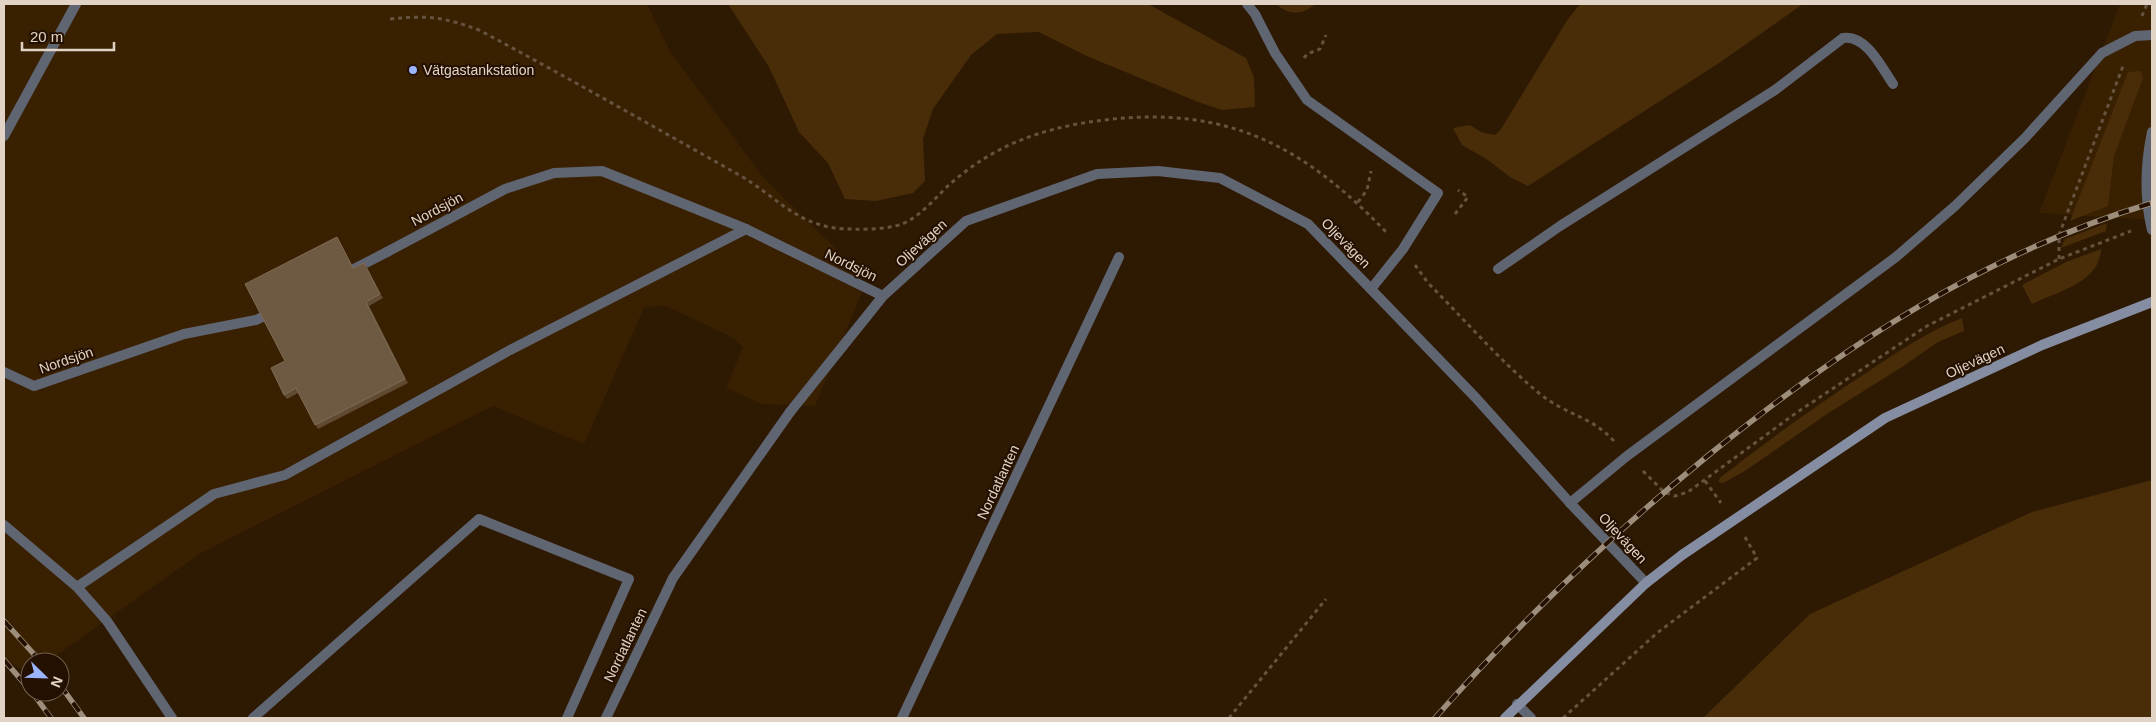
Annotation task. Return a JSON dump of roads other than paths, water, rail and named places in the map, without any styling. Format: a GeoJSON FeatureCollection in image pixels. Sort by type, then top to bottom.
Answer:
{"type":"FeatureCollection","features":[{"type":"Feature","properties":{"kind":"street"},"geometry":{"type":"LineString","coordinates":[[4,136],[76,4]]}},
{"type":"Feature","properties":{"kind":"street"},"geometry":{"type":"LineString","coordinates":[[1247,4],[1256,14],[1275,54],[1307,100],[1438,193],[1403,249],[1371,289]]}},
{"type":"Feature","properties":{"kind":"street"},"geometry":{"type":"LineString","coordinates":[[1570,503],[1627,456],[1896,258],[1955,206],[2018,144],[2102,53],[2135,36],[2152,35]]}},
{"type":"Feature","properties":{"kind":"street"},"geometry":{"type":"LineString","coordinates":[[1498,269],[1560,226],[1775,90],[1843,38],[1849,37],[1858,40],[1871,53],[1893,84]]}},
{"type":"Feature","properties":{"kind":"street"},"geometry":{"type":"LineString","coordinates":[[2152,132],[2146,162],[2147,204],[2152,227]]}},
{"type":"Feature","properties":{"kind":"street","name":"Nordsjön"},"geometry":{"type":"LineString","coordinates":[[339,277],[505,189],[554,173],[602,171],[746,229],[883,296]]}},
{"type":"Feature","properties":{"kind":"street","name":"Oljevägen"},"geometry":{"type":"LineString","coordinates":[[790,412],[883,296],[966,221],[1097,174],[1158,171],[1220,178],[1308,224],[1476,398],[1570,503],[1646,583]]}},
{"type":"Feature","properties":{"kind":"street"},"geometry":{"type":"LineString","coordinates":[[77,587],[214,494],[285,475],[510,350],[746,229]]}},
{"type":"Feature","properties":{"kind":"street","name":"Nordatlanten"},"geometry":{"type":"LineString","coordinates":[[902,718],[1119,257]]}},
{"type":"Feature","properties":{"kind":"street","name":"Oljevägen"},"geometry":{"type":"LineString","coordinates":[[1505,718],[1517,704],[1646,583],[1682,555],[1885,418],[2042,345],[2152,302]]}},
{"type":"Feature","properties":{"kind":"street","name":"Nordsjön"},"geometry":{"type":"LineString","coordinates":[[4,372],[34,386],[184,334],[256,320],[281,308]]}},
{"type":"Feature","properties":{"kind":"street","name":"Nordatlanten"},"geometry":{"type":"LineString","coordinates":[[606,718],[673,578],[790,412]]}},
{"type":"Feature","properties":{"kind":"street"},"geometry":{"type":"LineString","coordinates":[[253,718],[479,519],[629,579],[567,718]]}},
{"type":"Feature","properties":{"kind":"street"},"geometry":{"type":"LineString","coordinates":[[4,525],[77,587],[107,621],[172,718]]}},
{"type":"Feature","properties":{"kind":"street"},"geometry":{"type":"LineString","coordinates":[[1517,704],[1531,718]]}},
{"type":"Feature","properties":{"kind":"railway"},"geometry":{"type":"LineString","coordinates":[[1435,718],[1499,648],[1637,516],[1710,454],[1813,376],[1919,306],[1974,276],[2031,248],[2091,224],[2152,203]]}},
{"type":"Feature","properties":{"kind":"railway"},"geometry":{"type":"LineString","coordinates":[[4,621],[32,652]]}},
{"type":"Feature","properties":{"kind":"railway"},"geometry":{"type":"LineString","coordinates":[[4,660],[20,678]]}},
{"type":"Feature","properties":{"kind":"railway"},"geometry":{"type":"LineString","coordinates":[[70,699],[84,718]]}},
{"type":"Feature","properties":{"kind":"railway"},"geometry":{"type":"LineString","coordinates":[[39,702],[51,718]]}},
{"type":"Feature","properties":{"kind":"place","name":"Vätgastankstation"},"geometry":{"type":"Point","coordinates":[413,70]}}]}
